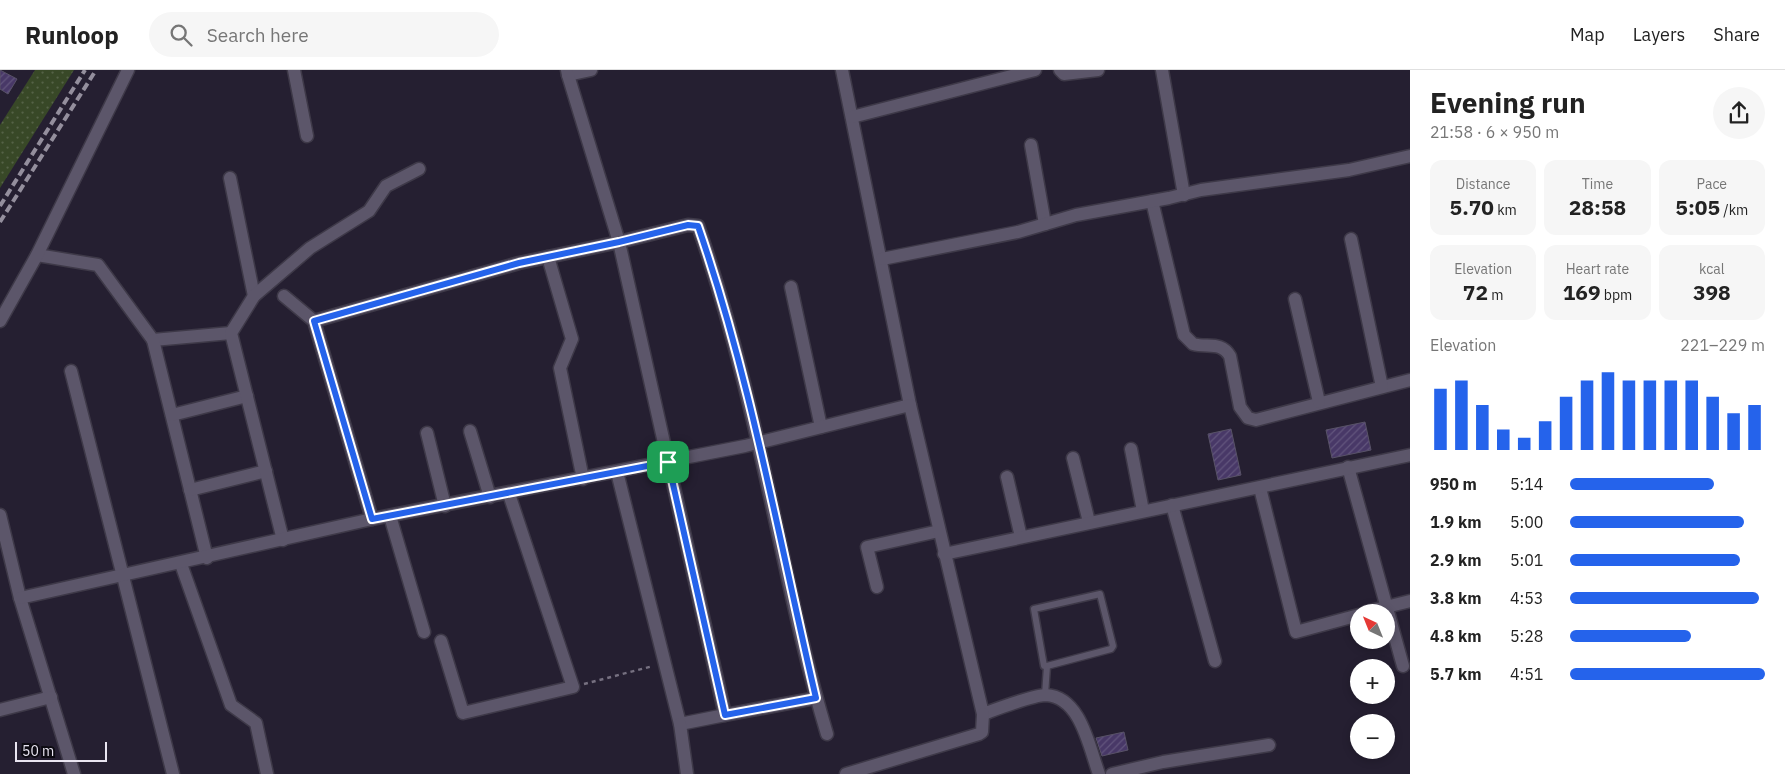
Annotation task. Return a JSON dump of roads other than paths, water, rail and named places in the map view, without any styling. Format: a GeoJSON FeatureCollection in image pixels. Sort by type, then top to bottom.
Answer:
{"type":"FeatureCollection","features":[{"type":"Feature","properties":{"kind":"street"},"geometry":{"type":"LineString","coordinates":[[0,321],[37,255],[128,70]]}},
{"type":"Feature","properties":{"kind":"street"},"geometry":{"type":"LineString","coordinates":[[294,70],[307,136]]}},
{"type":"Feature","properties":{"kind":"street"},"geometry":{"type":"LineString","coordinates":[[591,70],[567,72],[619,242],[725,715]]}},
{"type":"Feature","properties":{"kind":"street"},"geometry":{"type":"LineString","coordinates":[[841,772],[979,734],[982,732],[983,714],[910,405],[882,259],[842,70]]}},
{"type":"Feature","properties":{"kind":"street"},"geometry":{"type":"LineString","coordinates":[[852,117],[1035,70]]}},
{"type":"Feature","properties":{"kind":"street"},"geometry":{"type":"LineString","coordinates":[[1060,70],[1064,74],[1098,70]]}},
{"type":"Feature","properties":{"kind":"street"},"geometry":{"type":"LineString","coordinates":[[1162,70],[1184,194]]}},
{"type":"Feature","properties":{"kind":"street"},"geometry":{"type":"LineString","coordinates":[[1031,145],[1045,224]]}},
{"type":"Feature","properties":{"kind":"street"},"geometry":{"type":"LineString","coordinates":[[882,259],[1009,234],[1076,215],[1223,186],[1348,170],[1410,156]]}},
{"type":"Feature","properties":{"kind":"street"},"geometry":{"type":"LineString","coordinates":[[283,540],[231,333],[254,296],[310,248],[369,211],[386,186],[418,169]]}},
{"type":"Feature","properties":{"kind":"street"},"geometry":{"type":"LineString","coordinates":[[230,178],[254,296]]}},
{"type":"Feature","properties":{"kind":"street"},"geometry":{"type":"LineString","coordinates":[[1152,201],[1184,335],[1193,344],[1219,345],[1227,351],[1230,356],[1240,408],[1243,414],[1252,420],[1256,420],[1319,402],[1410,380]]}},
{"type":"Feature","properties":{"kind":"street"},"geometry":{"type":"LineString","coordinates":[[314,321],[519,263],[688,225],[698,226],[712,268],[758,443],[816,698],[827,734]]}},
{"type":"Feature","properties":{"kind":"street"},"geometry":{"type":"LineString","coordinates":[[1351,239],[1382,386]]}},
{"type":"Feature","properties":{"kind":"street"},"geometry":{"type":"LineString","coordinates":[[37,255],[98,265],[153,340],[207,558]]}},
{"type":"Feature","properties":{"kind":"street"},"geometry":{"type":"LineString","coordinates":[[548,257],[572,339],[560,368],[583,479]]}},
{"type":"Feature","properties":{"kind":"street"},"geometry":{"type":"LineString","coordinates":[[791,287],[820,427]]}},
{"type":"Feature","properties":{"kind":"street"},"geometry":{"type":"LineString","coordinates":[[284,296],[314,321],[372,519]]}},
{"type":"Feature","properties":{"kind":"street"},"geometry":{"type":"LineString","coordinates":[[1295,299],[1319,402]]}},
{"type":"Feature","properties":{"kind":"street"},"geometry":{"type":"LineString","coordinates":[[153,340],[231,333]]}},
{"type":"Feature","properties":{"kind":"street"},"geometry":{"type":"LineString","coordinates":[[71,372],[173,774]]}},
{"type":"Feature","properties":{"kind":"street"},"geometry":{"type":"LineString","coordinates":[[172,415],[247,396]]}},
{"type":"Feature","properties":{"kind":"street"},"geometry":{"type":"LineString","coordinates":[[20,598],[207,558],[372,519],[509,494],[758,443],[910,405]]}},
{"type":"Feature","properties":{"kind":"street"},"geometry":{"type":"LineString","coordinates":[[470,431],[490,497]]}},
{"type":"Feature","properties":{"kind":"street"},"geometry":{"type":"LineString","coordinates":[[427,433],[445,506]]}},
{"type":"Feature","properties":{"kind":"street"},"geometry":{"type":"LineString","coordinates":[[1130,449],[1143,511]]}},
{"type":"Feature","properties":{"kind":"street"},"geometry":{"type":"LineString","coordinates":[[944,554],[1172,504],[1260,488],[1348,467],[1410,455]]}},
{"type":"Feature","properties":{"kind":"street"},"geometry":{"type":"LineString","coordinates":[[1073,458],[1089,522]]}},
{"type":"Feature","properties":{"kind":"street"},"geometry":{"type":"LineString","coordinates":[[1348,467],[1384,604]]}},
{"type":"Feature","properties":{"kind":"street"},"geometry":{"type":"LineString","coordinates":[[190,490],[266,472]]}},
{"type":"Feature","properties":{"kind":"street"},"geometry":{"type":"LineString","coordinates":[[617,472],[680,724],[687,774]]}},
{"type":"Feature","properties":{"kind":"street"},"geometry":{"type":"LineString","coordinates":[[1007,477],[1021,537]]}},
{"type":"Feature","properties":{"kind":"street"},"geometry":{"type":"LineString","coordinates":[[1260,488],[1296,632],[1350,617]]}},
{"type":"Feature","properties":{"kind":"street"},"geometry":{"type":"LineString","coordinates":[[441,641],[463,714],[572,687],[509,494]]}},
{"type":"Feature","properties":{"kind":"street"},"geometry":{"type":"LineString","coordinates":[[1172,504],[1215,661]]}},
{"type":"Feature","properties":{"kind":"street"},"geometry":{"type":"LineString","coordinates":[[0,514],[2,529],[20,598],[52,697],[74,774]]}},
{"type":"Feature","properties":{"kind":"street"},"geometry":{"type":"LineString","coordinates":[[390,516],[424,632]]}},
{"type":"Feature","properties":{"kind":"street"},"geometry":{"type":"LineString","coordinates":[[878,587],[868,547],[939,531]]}},
{"type":"Feature","properties":{"kind":"street"},"geometry":{"type":"LineString","coordinates":[[180,564],[231,705],[256,723],[267,774]]}},
{"type":"Feature","properties":{"kind":"street"},"geometry":{"type":"LineString","coordinates":[[1395,605],[1410,601]]}},
{"type":"Feature","properties":{"kind":"street"},"geometry":{"type":"LineString","coordinates":[[1395,640],[1403,666]]}},
{"type":"Feature","properties":{"kind":"street"},"geometry":{"type":"LineString","coordinates":[[983,714],[1045,695],[1060,698],[1076,710],[1099,774]]}},
{"type":"Feature","properties":{"kind":"street"},"geometry":{"type":"LineString","coordinates":[[0,710],[52,697]]}},
{"type":"Feature","properties":{"kind":"street"},"geometry":{"type":"LineString","coordinates":[[680,724],[816,698]]}},
{"type":"Feature","properties":{"kind":"street"},"geometry":{"type":"LineString","coordinates":[[1112,774],[1165,768],[1269,745]]}},
{"type":"Feature","properties":{"kind":"lane"},"geometry":{"type":"LineString","coordinates":[[1100,594],[1113,646],[1111,649],[1047,666],[1044,666],[1034,609],[1100,594]]}},
{"type":"Feature","properties":{"kind":"lane"},"geometry":{"type":"LineString","coordinates":[[1045,695],[1047,666]]}},
{"type":"Feature","properties":{"kind":"railway"},"geometry":{"type":"LineString","coordinates":[[0,206],[85,70]]}},
{"type":"Feature","properties":{"kind":"railway"},"geometry":{"type":"LineString","coordinates":[[0,222],[96,70]]}}]}
